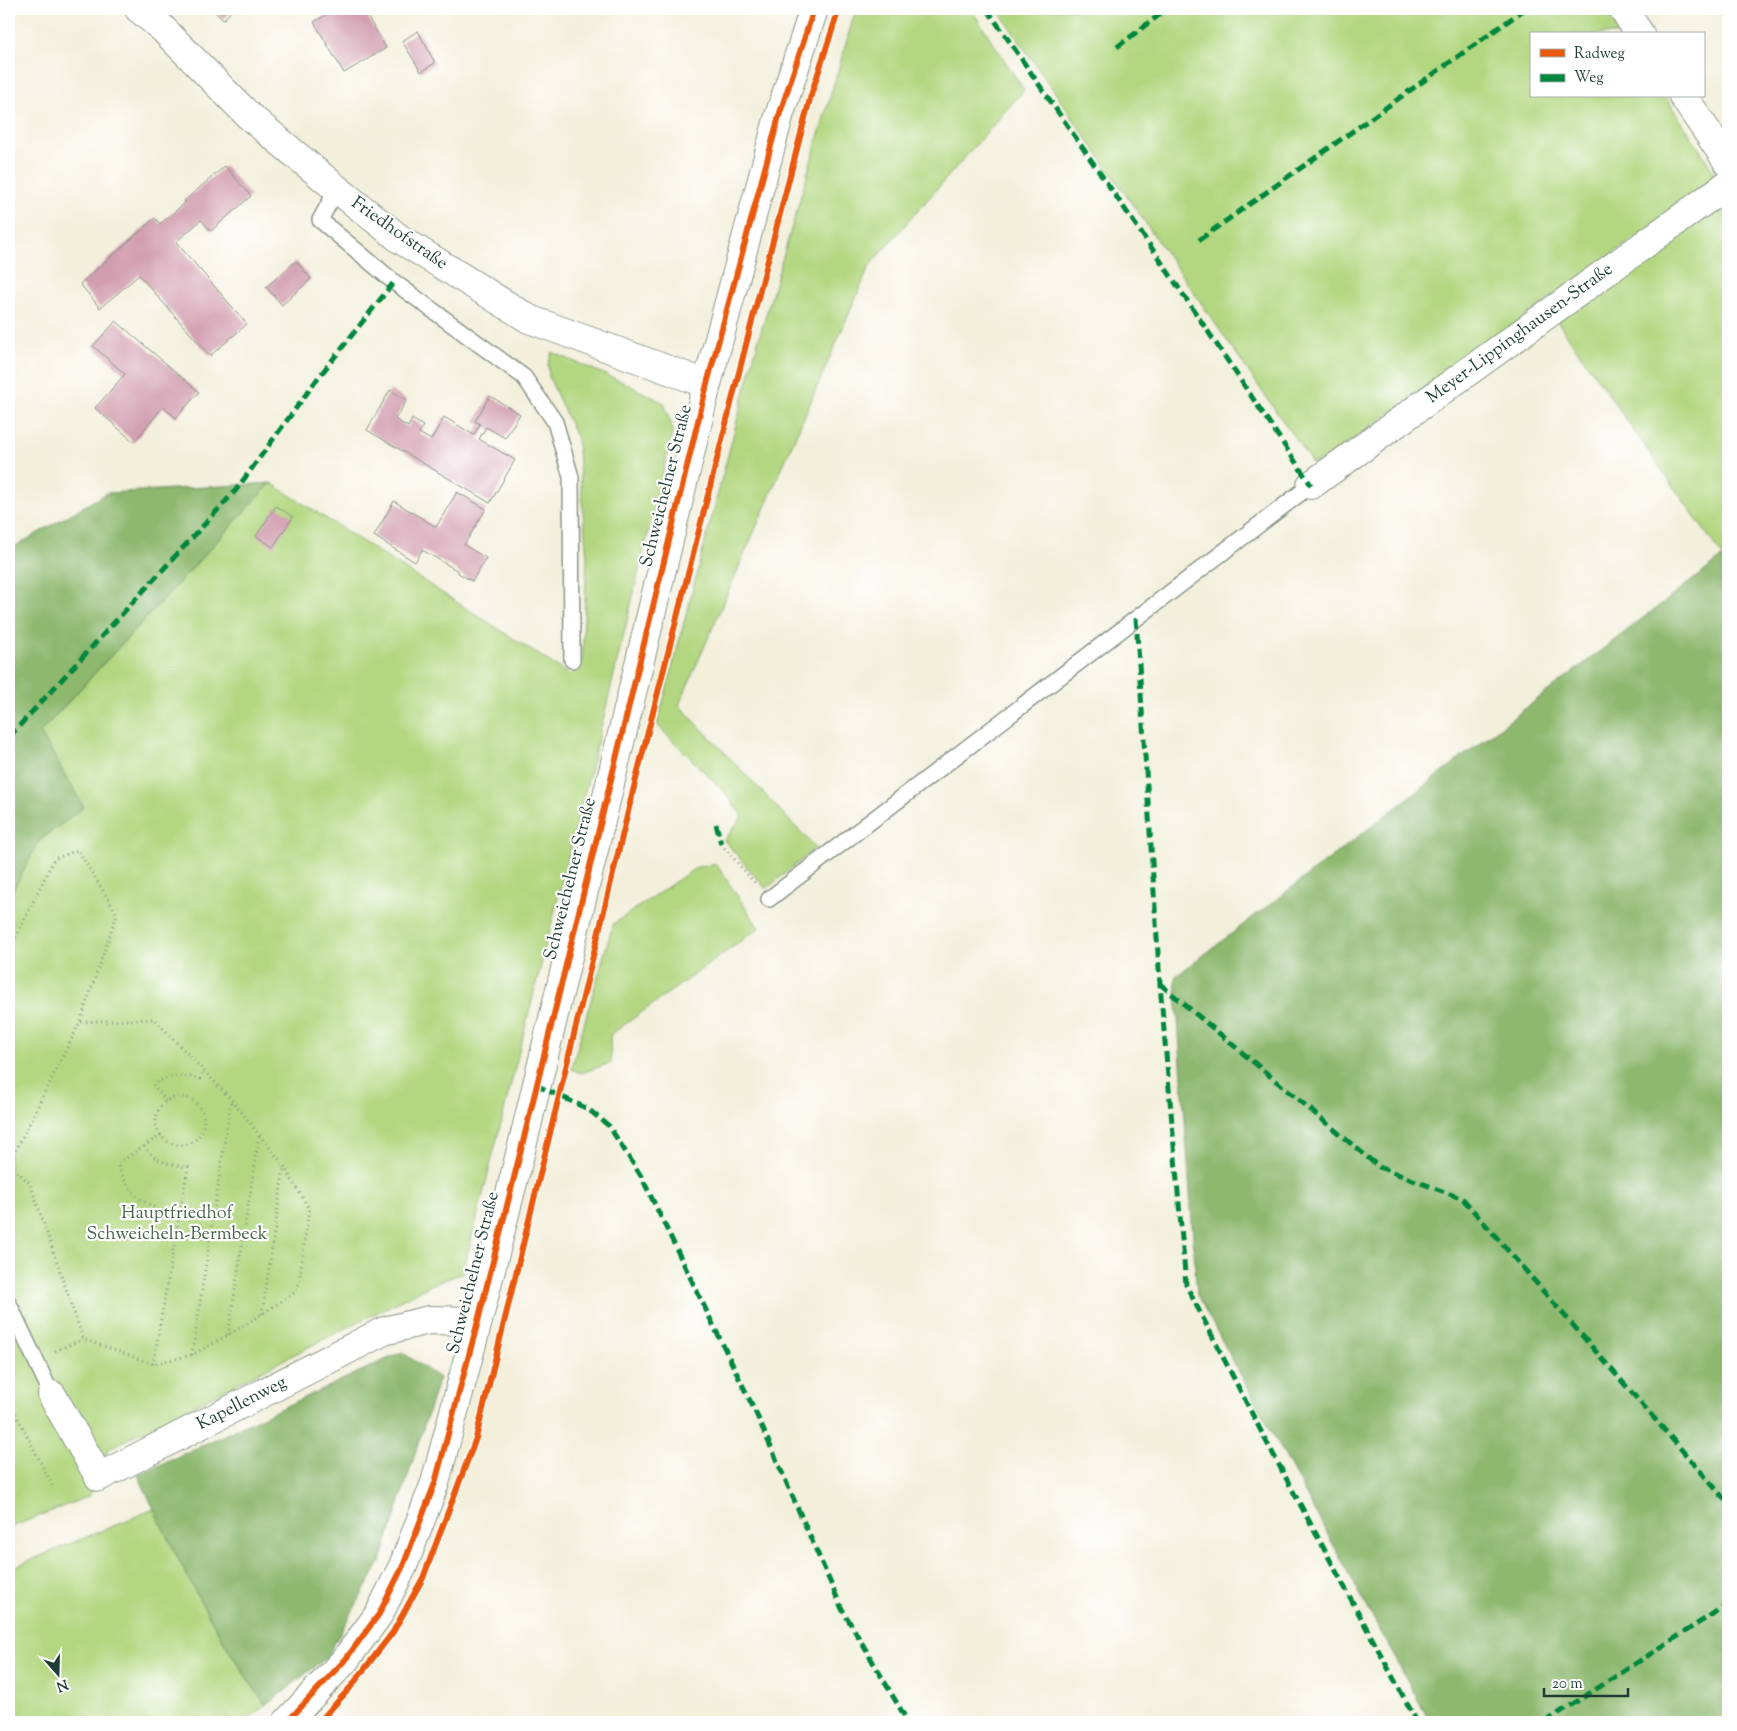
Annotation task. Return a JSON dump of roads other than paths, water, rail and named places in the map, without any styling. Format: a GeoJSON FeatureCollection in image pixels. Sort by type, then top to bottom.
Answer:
{"type":"FeatureCollection","features":[{"type":"Feature","properties":{"kind":"street","name":"Friedhofstraße"},"geometry":{"type":"LineString","coordinates":[[139,9],[162,28],[249,116],[400,239],[529,319],[707,384]]}},
{"type":"Feature","properties":{"kind":"street","name":"Schweichelner Straße"},"geometry":{"type":"LineString","coordinates":[[287,1722],[345,1660],[379,1614],[403,1566],[435,1483],[478,1322],[707,384],[779,116],[814,9]]}},
{"type":"Feature","properties":{"kind":"street"},"geometry":{"type":"LineString","coordinates":[[1622,9],[1639,32]]}},
{"type":"Feature","properties":{"kind":"street"},"geometry":{"type":"LineString","coordinates":[[1684,98],[1728,162]]}},
{"type":"Feature","properties":{"kind":"street","name":"Meyer-Lippinghausen-Straße"},"geometry":{"type":"LineString","coordinates":[[1311,485],[1728,184]]}},
{"type":"Feature","properties":{"kind":"street","name":"Kapellenweg"},"geometry":{"type":"LineString","coordinates":[[52,1395],[98,1477],[384,1331],[429,1320],[478,1322]]}},
{"type":"Feature","properties":{"kind":"lane"},"geometry":{"type":"LineString","coordinates":[[337,189],[320,220],[394,282],[524,377],[556,422],[570,477],[572,660]]}},
{"type":"Feature","properties":{"kind":"lane"},"geometry":{"type":"LineString","coordinates":[[769,898],[1311,485]]}},
{"type":"Feature","properties":{"kind":"lane"},"geometry":{"type":"LineString","coordinates":[[9,1304],[52,1395]]}},
{"type":"Feature","properties":{"kind":"park label","name":"Hauptfriedhof Schweicheln-Bermbeck"},"geometry":{"type":"Point","coordinates":[177,1224]}}]}
